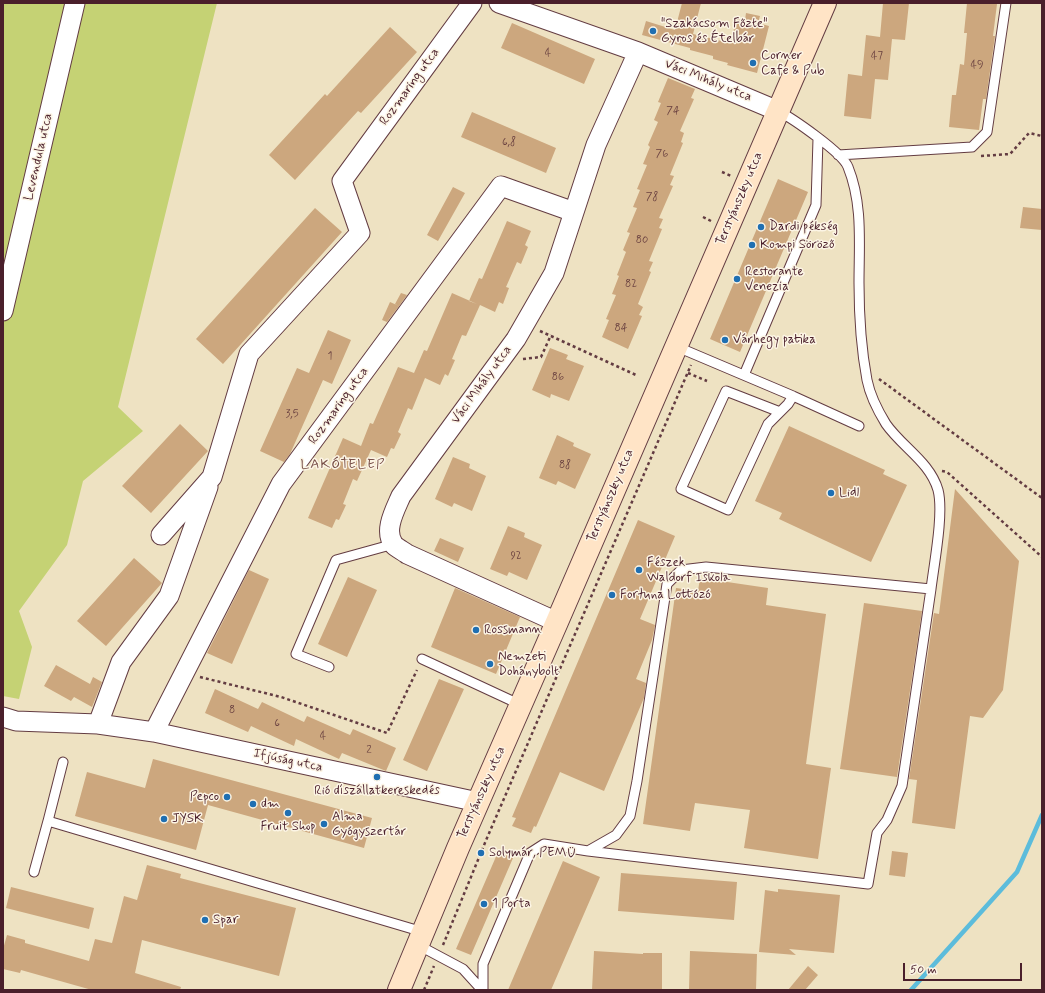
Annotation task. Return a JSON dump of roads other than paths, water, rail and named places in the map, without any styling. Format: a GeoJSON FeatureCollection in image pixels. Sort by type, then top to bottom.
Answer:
{"type":"FeatureCollection","features":[{"type":"Feature","properties":{"kind":"main road","name":"Terstyánszky utca"},"geometry":{"type":"LineString","coordinates":[[399,990],[478,802],[825,3]]}},
{"type":"Feature","properties":{"kind":"street","name":"Levendula utca"},"geometry":{"type":"LineString","coordinates":[[3,312],[75,3]]}},
{"type":"Feature","properties":{"kind":"street","name":"Rozmaring utca"},"geometry":{"type":"LineString","coordinates":[[98,724],[121,662],[169,596],[212,477],[249,354],[360,233],[342,181],[472,3]]}},
{"type":"Feature","properties":{"kind":"street","name":"Váci Mihály utca"},"geometry":{"type":"LineString","coordinates":[[499,3],[638,52],[778,111]]}},
{"type":"Feature","properties":{"kind":"street","name":"Váci Mihály utca"},"geometry":{"type":"LineString","coordinates":[[394,544],[390,533],[392,516],[401,496],[500,361],[525,324],[554,273],[596,145],[638,52]]}},
{"type":"Feature","properties":{"kind":"street","name":"Rozmaring utca"},"geometry":{"type":"LineString","coordinates":[[154,732],[281,484],[501,186],[574,212]]}},
{"type":"Feature","properties":{"kind":"street","name":"Rozmaring utca"},"geometry":{"type":"LineString","coordinates":[[162,535],[212,477]]}},
{"type":"Feature","properties":{"kind":"street"},"geometry":{"type":"LineString","coordinates":[[394,544],[407,554],[557,622]]}},
{"type":"Feature","properties":{"kind":"street","name":"Ifjúság utca"},"geometry":{"type":"LineString","coordinates":[[3,717],[16,721],[98,724],[154,732],[478,802]]}},
{"type":"Feature","properties":{"kind":"lane"},"geometry":{"type":"LineString","coordinates":[[838,155],[972,147],[987,132],[1006,3]]}},
{"type":"Feature","properties":{"kind":"lane"},"geometry":{"type":"LineString","coordinates":[[483,990],[483,964],[530,853],[544,844],[588,851],[868,884],[877,833],[890,814],[902,786],[931,589],[940,506],[938,491],[933,476],[887,424],[876,404],[867,374],[860,321],[859,212],[855,188],[848,165],[838,155],[791,117],[778,111]]}},
{"type":"Feature","properties":{"kind":"lane"},"geometry":{"type":"LineString","coordinates":[[744,375],[816,205],[818,139]]}},
{"type":"Feature","properties":{"kind":"lane"},"geometry":{"type":"LineString","coordinates":[[675,346],[859,426]]}},
{"type":"Feature","properties":{"kind":"lane"},"geometry":{"type":"LineString","coordinates":[[780,412],[726,391],[681,489],[728,510],[768,424],[780,412],[788,404],[792,396]]}},
{"type":"Feature","properties":{"kind":"lane"},"geometry":{"type":"LineString","coordinates":[[329,667],[296,654],[336,560],[394,544]]}},
{"type":"Feature","properties":{"kind":"lane"},"geometry":{"type":"LineString","coordinates":[[588,851],[616,835],[630,816],[638,780],[667,584],[681,570],[706,567],[931,589]]}},
{"type":"Feature","properties":{"kind":"lane"},"geometry":{"type":"LineString","coordinates":[[422,659],[521,704]]}},
{"type":"Feature","properties":{"kind":"lane"},"geometry":{"type":"LineString","coordinates":[[34,872],[63,762]]}},
{"type":"Feature","properties":{"kind":"lane"},"geometry":{"type":"LineString","coordinates":[[48,821],[421,939],[439,955],[463,969],[483,990]]}},
{"type":"Feature","properties":{"kind":"waterway"},"geometry":{"type":"LineString","coordinates":[[911,990],[1017,872],[1042,815]]}},
{"type":"Feature","properties":{"kind":"place","name":"\"Szakácsom Főzte\" Gyros és Ételbár"},"geometry":{"type":"Point","coordinates":[653,31]}},
{"type":"Feature","properties":{"kind":"place","name":"Corner Cafe & Pub"},"geometry":{"type":"Point","coordinates":[753,63]}},
{"type":"Feature","properties":{"kind":"place","name":"Dardi pékség"},"geometry":{"type":"Point","coordinates":[761,227]}},
{"type":"Feature","properties":{"kind":"place","name":"Kompi Söröző"},"geometry":{"type":"Point","coordinates":[752,245]}},
{"type":"Feature","properties":{"kind":"place","name":"Restorante Venezia"},"geometry":{"type":"Point","coordinates":[737,279]}},
{"type":"Feature","properties":{"kind":"place","name":"Várhegy patika"},"geometry":{"type":"Point","coordinates":[725,340]}},
{"type":"Feature","properties":{"kind":"place","name":"Lidl"},"geometry":{"type":"Point","coordinates":[831,493]}},
{"type":"Feature","properties":{"kind":"place","name":"Fészek Waldorf Iskola"},"geometry":{"type":"Point","coordinates":[639,570]}},
{"type":"Feature","properties":{"kind":"place","name":"Fortuna Lottózó"},"geometry":{"type":"Point","coordinates":[612,595]}},
{"type":"Feature","properties":{"kind":"place","name":"Rossmann"},"geometry":{"type":"Point","coordinates":[476,630]}},
{"type":"Feature","properties":{"kind":"place","name":"Nemzeti Dohánybolt"},"geometry":{"type":"Point","coordinates":[490,664]}},
{"type":"Feature","properties":{"kind":"place","name":"Rió díszállatkereskedés"},"geometry":{"type":"Point","coordinates":[377,777]}},
{"type":"Feature","properties":{"kind":"place","name":"Pepco"},"geometry":{"type":"Point","coordinates":[227,797]}},
{"type":"Feature","properties":{"kind":"place","name":"dm"},"geometry":{"type":"Point","coordinates":[253,804]}},
{"type":"Feature","properties":{"kind":"place","name":"Fruit Shop"},"geometry":{"type":"Point","coordinates":[288,813]}},
{"type":"Feature","properties":{"kind":"place","name":"JYSK"},"geometry":{"type":"Point","coordinates":[164,819]}},
{"type":"Feature","properties":{"kind":"place","name":"Alma Gyógyszertár"},"geometry":{"type":"Point","coordinates":[324,824]}},
{"type":"Feature","properties":{"kind":"place","name":"Solymár, PEMÜ"},"geometry":{"type":"Point","coordinates":[481,853]}},
{"type":"Feature","properties":{"kind":"place","name":"1 Porta"},"geometry":{"type":"Point","coordinates":[484,904]}},
{"type":"Feature","properties":{"kind":"place","name":"Spar"},"geometry":{"type":"Point","coordinates":[205,920]}},
{"type":"Feature","properties":{"kind":"district","name":"LAKÓTELEP"},"geometry":{"type":"Point","coordinates":[343,465]}}]}
